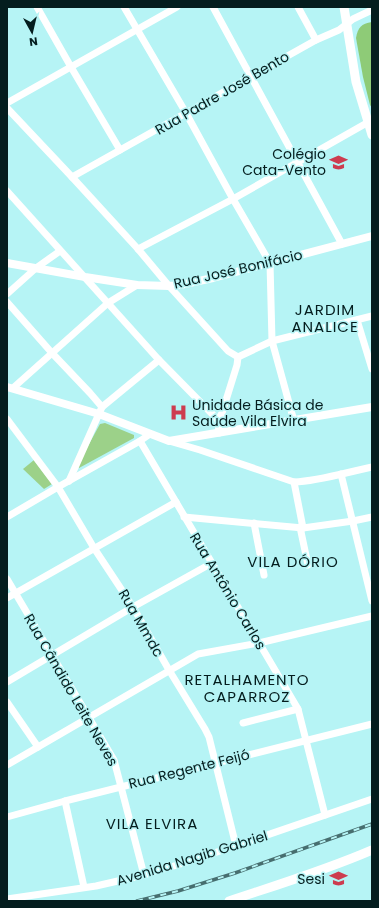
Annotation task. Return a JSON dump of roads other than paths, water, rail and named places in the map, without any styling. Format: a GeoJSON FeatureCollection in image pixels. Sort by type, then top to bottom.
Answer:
{"type":"FeatureCollection","features":[{"type":"Feature","properties":{"kind":"main road"},"geometry":{"type":"LineString","coordinates":[[344,7],[356,82],[370,121],[372,135]]}},
{"type":"Feature","properties":{"kind":"main road"},"geometry":{"type":"LineString","coordinates":[[228,901],[278,885],[372,850]]}},
{"type":"Feature","properties":{"kind":"street"},"geometry":{"type":"LineString","coordinates":[[38,7],[71,67],[120,150]]}},
{"type":"Feature","properties":{"kind":"street"},"geometry":{"type":"LineString","coordinates":[[124,7],[186,113],[270,263],[272,341],[294,421]]}},
{"type":"Feature","properties":{"kind":"street"},"geometry":{"type":"LineString","coordinates":[[7,103],[177,7]]}},
{"type":"Feature","properties":{"kind":"street"},"geometry":{"type":"LineString","coordinates":[[213,7],[342,244]]}},
{"type":"Feature","properties":{"kind":"street"},"geometry":{"type":"LineString","coordinates":[[298,7],[316,40]]}},
{"type":"Feature","properties":{"kind":"street","name":"Rua Padre José Bento"},"geometry":{"type":"LineString","coordinates":[[72,177],[316,40],[339,30],[353,19],[372,10]]}},
{"type":"Feature","properties":{"kind":"street"},"geometry":{"type":"LineString","coordinates":[[7,108],[138,249],[169,286],[228,351],[238,357]]}},
{"type":"Feature","properties":{"kind":"street"},"geometry":{"type":"LineString","coordinates":[[138,249],[233,199],[370,121]]}},
{"type":"Feature","properties":{"kind":"street"},"geometry":{"type":"LineString","coordinates":[[8,194],[159,360],[218,420]]}},
{"type":"Feature","properties":{"kind":"street","name":"Rua José Bonifácio"},"geometry":{"type":"LineString","coordinates":[[7,263],[137,285],[169,286],[194,282],[372,236]]}},
{"type":"Feature","properties":{"kind":"street"},"geometry":{"type":"LineString","coordinates":[[7,294],[36,268],[60,251]]}},
{"type":"Feature","properties":{"kind":"street"},"geometry":{"type":"LineString","coordinates":[[10,388],[108,303],[137,285]]}},
{"type":"Feature","properties":{"kind":"street"},"geometry":{"type":"LineString","coordinates":[[7,302],[90,393],[100,411]]}},
{"type":"Feature","properties":{"kind":"street"},"geometry":{"type":"LineString","coordinates":[[238,357],[272,341],[372,316]]}},
{"type":"Feature","properties":{"kind":"street"},"geometry":{"type":"LineString","coordinates":[[356,320],[372,369]]}},
{"type":"Feature","properties":{"kind":"street"},"geometry":{"type":"LineString","coordinates":[[219,434],[218,420],[222,413],[237,365],[238,357]]}},
{"type":"Feature","properties":{"kind":"street"},"geometry":{"type":"LineString","coordinates":[[69,481],[100,411],[159,360]]}},
{"type":"Feature","properties":{"kind":"street"},"geometry":{"type":"LineString","coordinates":[[10,388],[100,411],[168,441],[200,450],[294,482],[305,482],[372,467]]}},
{"type":"Feature","properties":{"kind":"street"},"geometry":{"type":"LineString","coordinates":[[168,441],[219,434],[372,407]]}},
{"type":"Feature","properties":{"kind":"street","name":"Rua Mmdc"},"geometry":{"type":"LineString","coordinates":[[7,419],[58,487],[94,548],[133,607],[169,670],[208,733],[236,846]]}},
{"type":"Feature","properties":{"kind":"street"},"geometry":{"type":"LineString","coordinates":[[7,517],[150,434]]}},
{"type":"Feature","properties":{"kind":"street"},"geometry":{"type":"LineString","coordinates":[[197,437],[200,450]]}},
{"type":"Feature","properties":{"kind":"street","name":"Rua Antônio Carlos"},"geometry":{"type":"LineString","coordinates":[[140,441],[298,709],[325,815]]}},
{"type":"Feature","properties":{"kind":"street"},"geometry":{"type":"LineString","coordinates":[[341,474],[372,601]]}},
{"type":"Feature","properties":{"kind":"street"},"geometry":{"type":"LineString","coordinates":[[294,482],[308,565]]}},
{"type":"Feature","properties":{"kind":"street"},"geometry":{"type":"LineString","coordinates":[[7,598],[176,502]]}},
{"type":"Feature","properties":{"kind":"street"},"geometry":{"type":"LineString","coordinates":[[184,517],[301,527],[353,521],[372,517]]}},
{"type":"Feature","properties":{"kind":"street"},"geometry":{"type":"LineString","coordinates":[[254,523],[264,575]]}},
{"type":"Feature","properties":{"kind":"street"},"geometry":{"type":"LineString","coordinates":[[7,682],[133,607],[212,563]]}},
{"type":"Feature","properties":{"kind":"street","name":"Rua Cândido Leite Neves"},"geometry":{"type":"LineString","coordinates":[[7,578],[114,760],[144,875]]}},
{"type":"Feature","properties":{"kind":"street"},"geometry":{"type":"LineString","coordinates":[[7,765],[198,654],[259,643],[372,616]]}},
{"type":"Feature","properties":{"kind":"street"},"geometry":{"type":"LineString","coordinates":[[7,702],[38,747]]}},
{"type":"Feature","properties":{"kind":"street"},"geometry":{"type":"LineString","coordinates":[[243,722],[298,709]]}},
{"type":"Feature","properties":{"kind":"street","name":"Rua Regente Feijó"},"geometry":{"type":"LineString","coordinates":[[7,817],[372,724]]}},
{"type":"Feature","properties":{"kind":"street","name":"Avenida Nagib Gabriel"},"geometry":{"type":"LineString","coordinates":[[7,899],[96,886],[144,875],[236,846],[372,798]]}},
{"type":"Feature","properties":{"kind":"street"},"geometry":{"type":"LineString","coordinates":[[65,801],[84,887]]}},
{"type":"Feature","properties":{"kind":"railway"},"geometry":{"type":"LineString","coordinates":[[137,901],[178,891],[235,873],[372,824]]}},
{"type":"Feature","properties":{"kind":"place","name":"Colégio Cata-Vento"},"geometry":{"type":"Point","coordinates":[339,162]}},
{"type":"Feature","properties":{"kind":"place","name":"Unidade Básica de Saúde Vila Elvira"},"geometry":{"type":"Point","coordinates":[179,413]}},
{"type":"Feature","properties":{"kind":"place","name":"Sesi"},"geometry":{"type":"Point","coordinates":[338,879]}},
{"type":"Feature","properties":{"kind":"district","name":"JARDIM ANALICE"},"geometry":{"type":"Point","coordinates":[325,318]}},
{"type":"Feature","properties":{"kind":"district","name":"VILA DÓRIO"},"geometry":{"type":"Point","coordinates":[293,561]}},
{"type":"Feature","properties":{"kind":"district","name":"RETALHAMENTO CAPARROZ"},"geometry":{"type":"Point","coordinates":[247,688]}},
{"type":"Feature","properties":{"kind":"district","name":"VILA ELVIRA"},"geometry":{"type":"Point","coordinates":[152,823]}}]}
